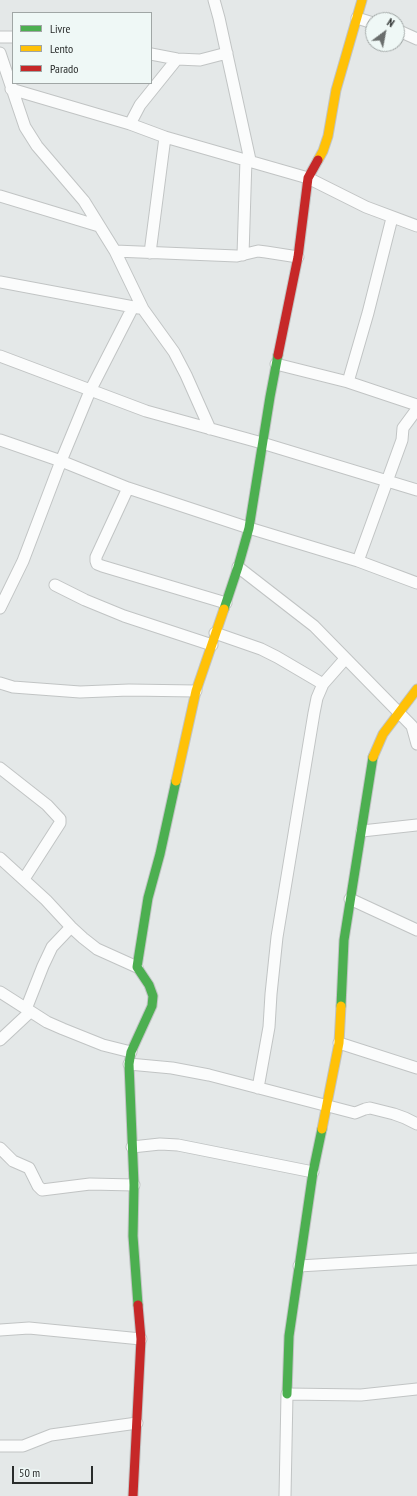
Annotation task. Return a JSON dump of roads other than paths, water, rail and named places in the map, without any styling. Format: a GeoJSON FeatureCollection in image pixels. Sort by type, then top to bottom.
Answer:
{"type":"FeatureCollection","features":[{"type":"Feature","properties":{"kind":"street"},"geometry":{"type":"LineString","coordinates":[[214,0],[227,53],[248,160],[244,255]]}},
{"type":"Feature","properties":{"kind":"street"},"geometry":{"type":"LineString","coordinates":[[137,967],[148,898],[160,854],[196,691],[238,567],[249,528],[276,364],[298,257],[308,178],[323,151],[328,136],[336,90],[362,0]]}},
{"type":"Feature","properties":{"kind":"street"},"geometry":{"type":"LineString","coordinates":[[357,18],[365,20]]}},
{"type":"Feature","properties":{"kind":"street"},"geometry":{"type":"LineString","coordinates":[[405,34],[417,39]]}},
{"type":"Feature","properties":{"kind":"street"},"geometry":{"type":"LineString","coordinates":[[0,37],[12,37]]}},
{"type":"Feature","properties":{"kind":"street"},"geometry":{"type":"LineString","coordinates":[[0,53],[24,127],[37,146],[84,201],[115,251],[138,308],[174,352],[210,429]]}},
{"type":"Feature","properties":{"kind":"street"},"geometry":{"type":"LineString","coordinates":[[152,54],[177,59],[207,59],[227,53]]}},
{"type":"Feature","properties":{"kind":"street"},"geometry":{"type":"LineString","coordinates":[[130,124],[140,105],[177,59]]}},
{"type":"Feature","properties":{"kind":"street"},"geometry":{"type":"LineString","coordinates":[[11,89],[130,124],[165,137],[308,178],[366,207],[392,218],[417,226]]}},
{"type":"Feature","properties":{"kind":"street"},"geometry":{"type":"LineString","coordinates":[[150,253],[165,137]]}},
{"type":"Feature","properties":{"kind":"street"},"geometry":{"type":"LineString","coordinates":[[0,196],[99,226]]}},
{"type":"Feature","properties":{"kind":"street"},"geometry":{"type":"LineString","coordinates":[[348,382],[368,313],[392,218]]}},
{"type":"Feature","properties":{"kind":"street"},"geometry":{"type":"LineString","coordinates":[[115,251],[244,255],[266,252],[298,257]]}},
{"type":"Feature","properties":{"kind":"street"},"geometry":{"type":"LineString","coordinates":[[0,282],[138,308]]}},
{"type":"Feature","properties":{"kind":"street"},"geometry":{"type":"LineString","coordinates":[[0,608],[23,561],[61,461],[90,391],[138,308]]}},
{"type":"Feature","properties":{"kind":"street"},"geometry":{"type":"LineString","coordinates":[[0,356],[146,411],[262,442],[417,490]]}},
{"type":"Feature","properties":{"kind":"street"},"geometry":{"type":"LineString","coordinates":[[276,364],[348,382],[417,405]]}},
{"type":"Feature","properties":{"kind":"street"},"geometry":{"type":"LineString","coordinates":[[358,561],[402,440],[403,428],[417,409]]}},
{"type":"Feature","properties":{"kind":"street"},"geometry":{"type":"LineString","coordinates":[[0,440],[61,461],[128,488],[249,528],[358,561],[417,583]]}},
{"type":"Feature","properties":{"kind":"street"},"geometry":{"type":"LineString","coordinates":[[128,488],[96,557],[97,564],[226,603]]}},
{"type":"Feature","properties":{"kind":"street"},"geometry":{"type":"LineString","coordinates":[[238,567],[314,626],[399,714],[415,727],[417,744]]}},
{"type":"Feature","properties":{"kind":"street"},"geometry":{"type":"LineString","coordinates":[[55,585],[85,600],[124,616],[212,645]]}},
{"type":"Feature","properties":{"kind":"street"},"geometry":{"type":"LineString","coordinates":[[216,634],[261,649],[323,684]]}},
{"type":"Feature","properties":{"kind":"street"},"geometry":{"type":"LineString","coordinates":[[258,1088],[269,1027],[277,937],[317,698],[323,684],[345,659]]}},
{"type":"Feature","properties":{"kind":"street"},"geometry":{"type":"LineString","coordinates":[[0,684],[13,687],[80,692],[128,690],[196,691]]}},
{"type":"Feature","properties":{"kind":"street"},"geometry":{"type":"LineString","coordinates":[[285,1496],[289,1336],[313,1172],[340,1043],[344,940],[373,757],[388,725],[399,714],[417,689]]}},
{"type":"Feature","properties":{"kind":"street"},"geometry":{"type":"LineString","coordinates":[[0,768],[47,805],[60,819],[60,823],[24,879]]}},
{"type":"Feature","properties":{"kind":"street"},"geometry":{"type":"LineString","coordinates":[[362,831],[417,825]]}},
{"type":"Feature","properties":{"kind":"street"},"geometry":{"type":"LineString","coordinates":[[0,858],[46,900],[70,927],[97,949],[137,967],[149,985],[153,996],[152,1006],[131,1052],[130,1064],[134,1185],[133,1236],[141,1339],[133,1496]]}},
{"type":"Feature","properties":{"kind":"street"},"geometry":{"type":"LineString","coordinates":[[350,899],[417,930]]}},
{"type":"Feature","properties":{"kind":"street"},"geometry":{"type":"LineString","coordinates":[[0,1040],[28,1011],[43,966],[52,948],[70,927]]}},
{"type":"Feature","properties":{"kind":"street"},"geometry":{"type":"LineString","coordinates":[[0,992],[47,1022],[115,1049],[131,1052]]}},
{"type":"Feature","properties":{"kind":"street"},"geometry":{"type":"LineString","coordinates":[[340,1043],[417,1068]]}},
{"type":"Feature","properties":{"kind":"street"},"geometry":{"type":"LineString","coordinates":[[130,1064],[172,1068],[209,1075],[355,1114],[370,1108],[394,1114],[417,1124]]}},
{"type":"Feature","properties":{"kind":"street"},"geometry":{"type":"LineString","coordinates":[[132,1147],[160,1144],[178,1145],[313,1172]]}},
{"type":"Feature","properties":{"kind":"street"},"geometry":{"type":"LineString","coordinates":[[0,1148],[13,1161],[29,1168],[38,1186],[42,1190],[90,1184],[134,1185]]}},
{"type":"Feature","properties":{"kind":"street"},"geometry":{"type":"LineString","coordinates":[[299,1266],[417,1259]]}},
{"type":"Feature","properties":{"kind":"street"},"geometry":{"type":"LineString","coordinates":[[0,1330],[29,1328],[141,1339]]}},
{"type":"Feature","properties":{"kind":"street"},"geometry":{"type":"LineString","coordinates":[[287,1394],[362,1395],[417,1389]]}},
{"type":"Feature","properties":{"kind":"street"},"geometry":{"type":"LineString","coordinates":[[0,1446],[23,1446],[50,1435],[137,1423]]}}]}
